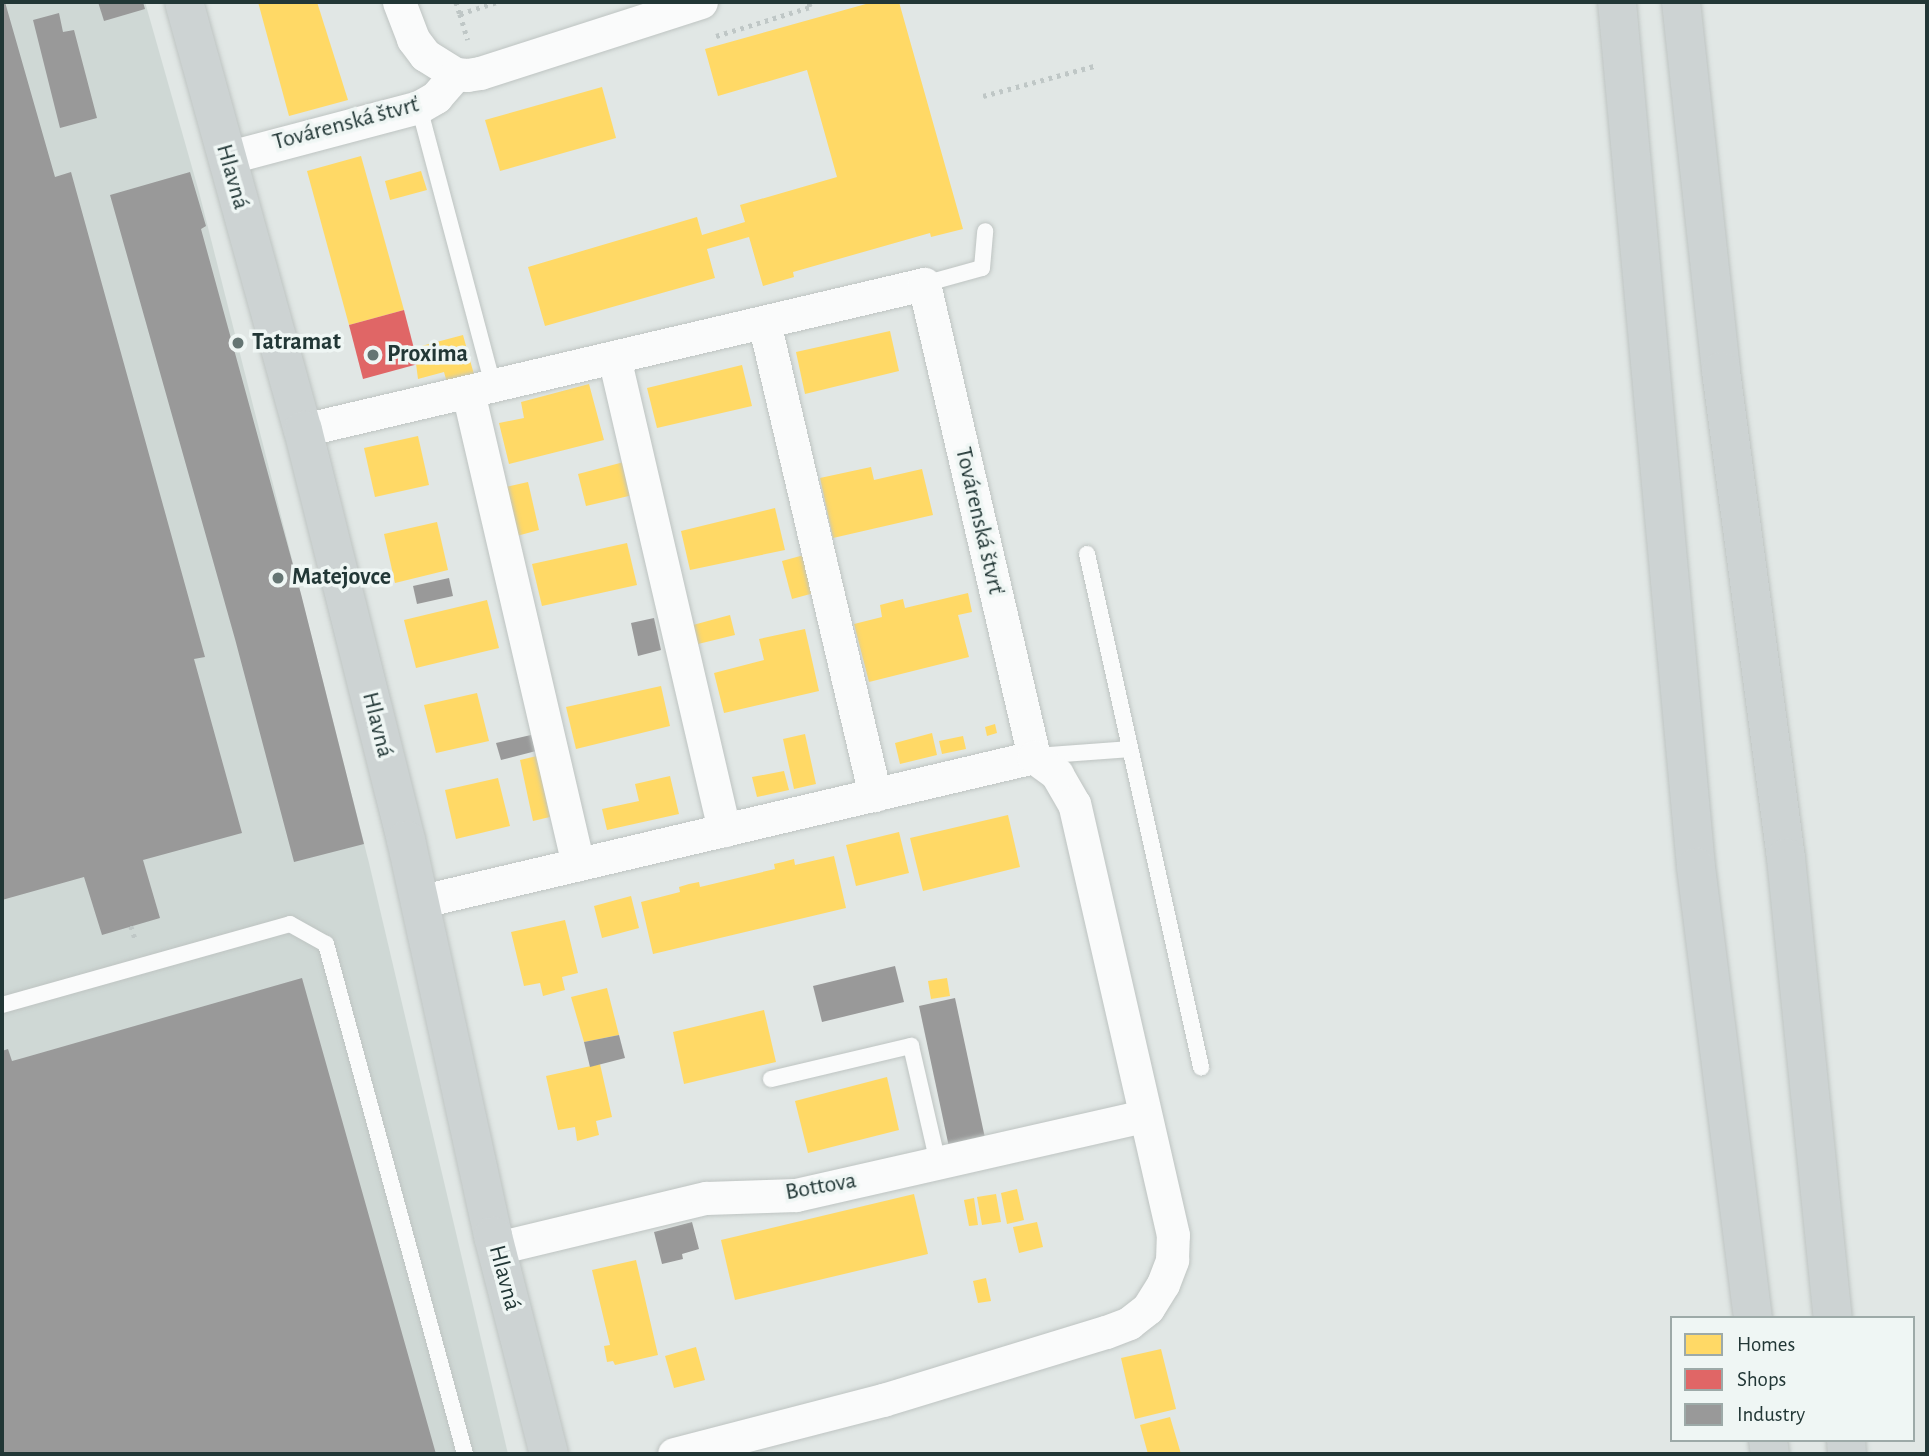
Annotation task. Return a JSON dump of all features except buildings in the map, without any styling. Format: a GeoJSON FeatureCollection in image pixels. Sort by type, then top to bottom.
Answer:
{"type":"FeatureCollection","features":[{"type":"Feature","properties":{"kind":"main road","name":"Hlavná"},"geometry":{"type":"LineString","coordinates":[[184,2],[303,430],[418,902],[497,1248],[550,1454]]}},
{"type":"Feature","properties":{"kind":"main road"},"geometry":{"type":"LineString","coordinates":[[1617,2],[1696,867],[1753,1316]]}},
{"type":"Feature","properties":{"kind":"main road"},"geometry":{"type":"LineString","coordinates":[[1681,2],[1721,372],[1786,858],[1833,1316]]}},
{"type":"Feature","properties":{"kind":"street","name":"Továrenská štvrť"},"geometry":{"type":"LineString","coordinates":[[226,158],[418,107],[436,97],[463,60],[425,55],[413,39],[399,2]]}},
{"type":"Feature","properties":{"kind":"street"},"geometry":{"type":"LineString","coordinates":[[463,60],[480,74],[701,2]]}},
{"type":"Feature","properties":{"kind":"street","name":"Továrenská štvrť"},"geometry":{"type":"LineString","coordinates":[[924,284],[1034,757]]}},
{"type":"Feature","properties":{"kind":"street"},"geometry":{"type":"LineString","coordinates":[[303,430],[924,284]]}},
{"type":"Feature","properties":{"kind":"street"},"geometry":{"type":"LineString","coordinates":[[764,322],[874,794]]}},
{"type":"Feature","properties":{"kind":"street"},"geometry":{"type":"LineString","coordinates":[[614,358],[724,830]]}},
{"type":"Feature","properties":{"kind":"street"},"geometry":{"type":"LineString","coordinates":[[480,389],[578,864]]}},
{"type":"Feature","properties":{"kind":"street"},"geometry":{"type":"LineString","coordinates":[[418,902],[1034,757],[1057,774],[1074,804],[1173,1235],[1172,1260],[1163,1284],[1147,1308],[1129,1323],[883,1400],[674,1454]]}},
{"type":"Feature","properties":{"kind":"street","name":"Bottova"},"geometry":{"type":"LineString","coordinates":[[497,1248],[706,1198],[796,1195],[1144,1116]]}},
{"type":"Feature","properties":{"kind":"lane"},"geometry":{"type":"LineString","coordinates":[[418,107],[480,389]]}},
{"type":"Feature","properties":{"kind":"lane"},"geometry":{"type":"LineString","coordinates":[[924,284],[982,268],[985,231]]}},
{"type":"Feature","properties":{"kind":"lane"},"geometry":{"type":"LineString","coordinates":[[1087,554],[1201,1066]]}},
{"type":"Feature","properties":{"kind":"lane"},"geometry":{"type":"LineString","coordinates":[[1034,757],[1130,748]]}},
{"type":"Feature","properties":{"kind":"lane"},"geometry":{"type":"LineString","coordinates":[[2,1005],[290,924],[326,944],[466,1454]]}},
{"type":"Feature","properties":{"kind":"lane"},"geometry":{"type":"LineString","coordinates":[[771,1079],[911,1046],[938,1163]]}},
{"type":"Feature","properties":{"kind":"path"},"geometry":{"type":"LineString","coordinates":[[456,2],[460,14],[463,60]]}},
{"type":"Feature","properties":{"kind":"path"},"geometry":{"type":"LineString","coordinates":[[460,14],[498,2]]}},
{"type":"Feature","properties":{"kind":"path"},"geometry":{"type":"LineString","coordinates":[[983,96],[1094,66]]}},
{"type":"Feature","properties":{"kind":"shaded area"},"geometry":{"type":"Polygon","coordinates":[[[2,2],[145,2],[199,192],[369,863],[508,1454],[2,1454],[2,2]]]}},
{"type":"Feature","properties":{"kind":"place","name":"Tatramat"},"geometry":{"type":"Point","coordinates":[238,343]}},
{"type":"Feature","properties":{"kind":"place","name":"Proxima"},"geometry":{"type":"Point","coordinates":[373,355]}},
{"type":"Feature","properties":{"kind":"place","name":"Matejovce"},"geometry":{"type":"Point","coordinates":[278,578]}}]}
